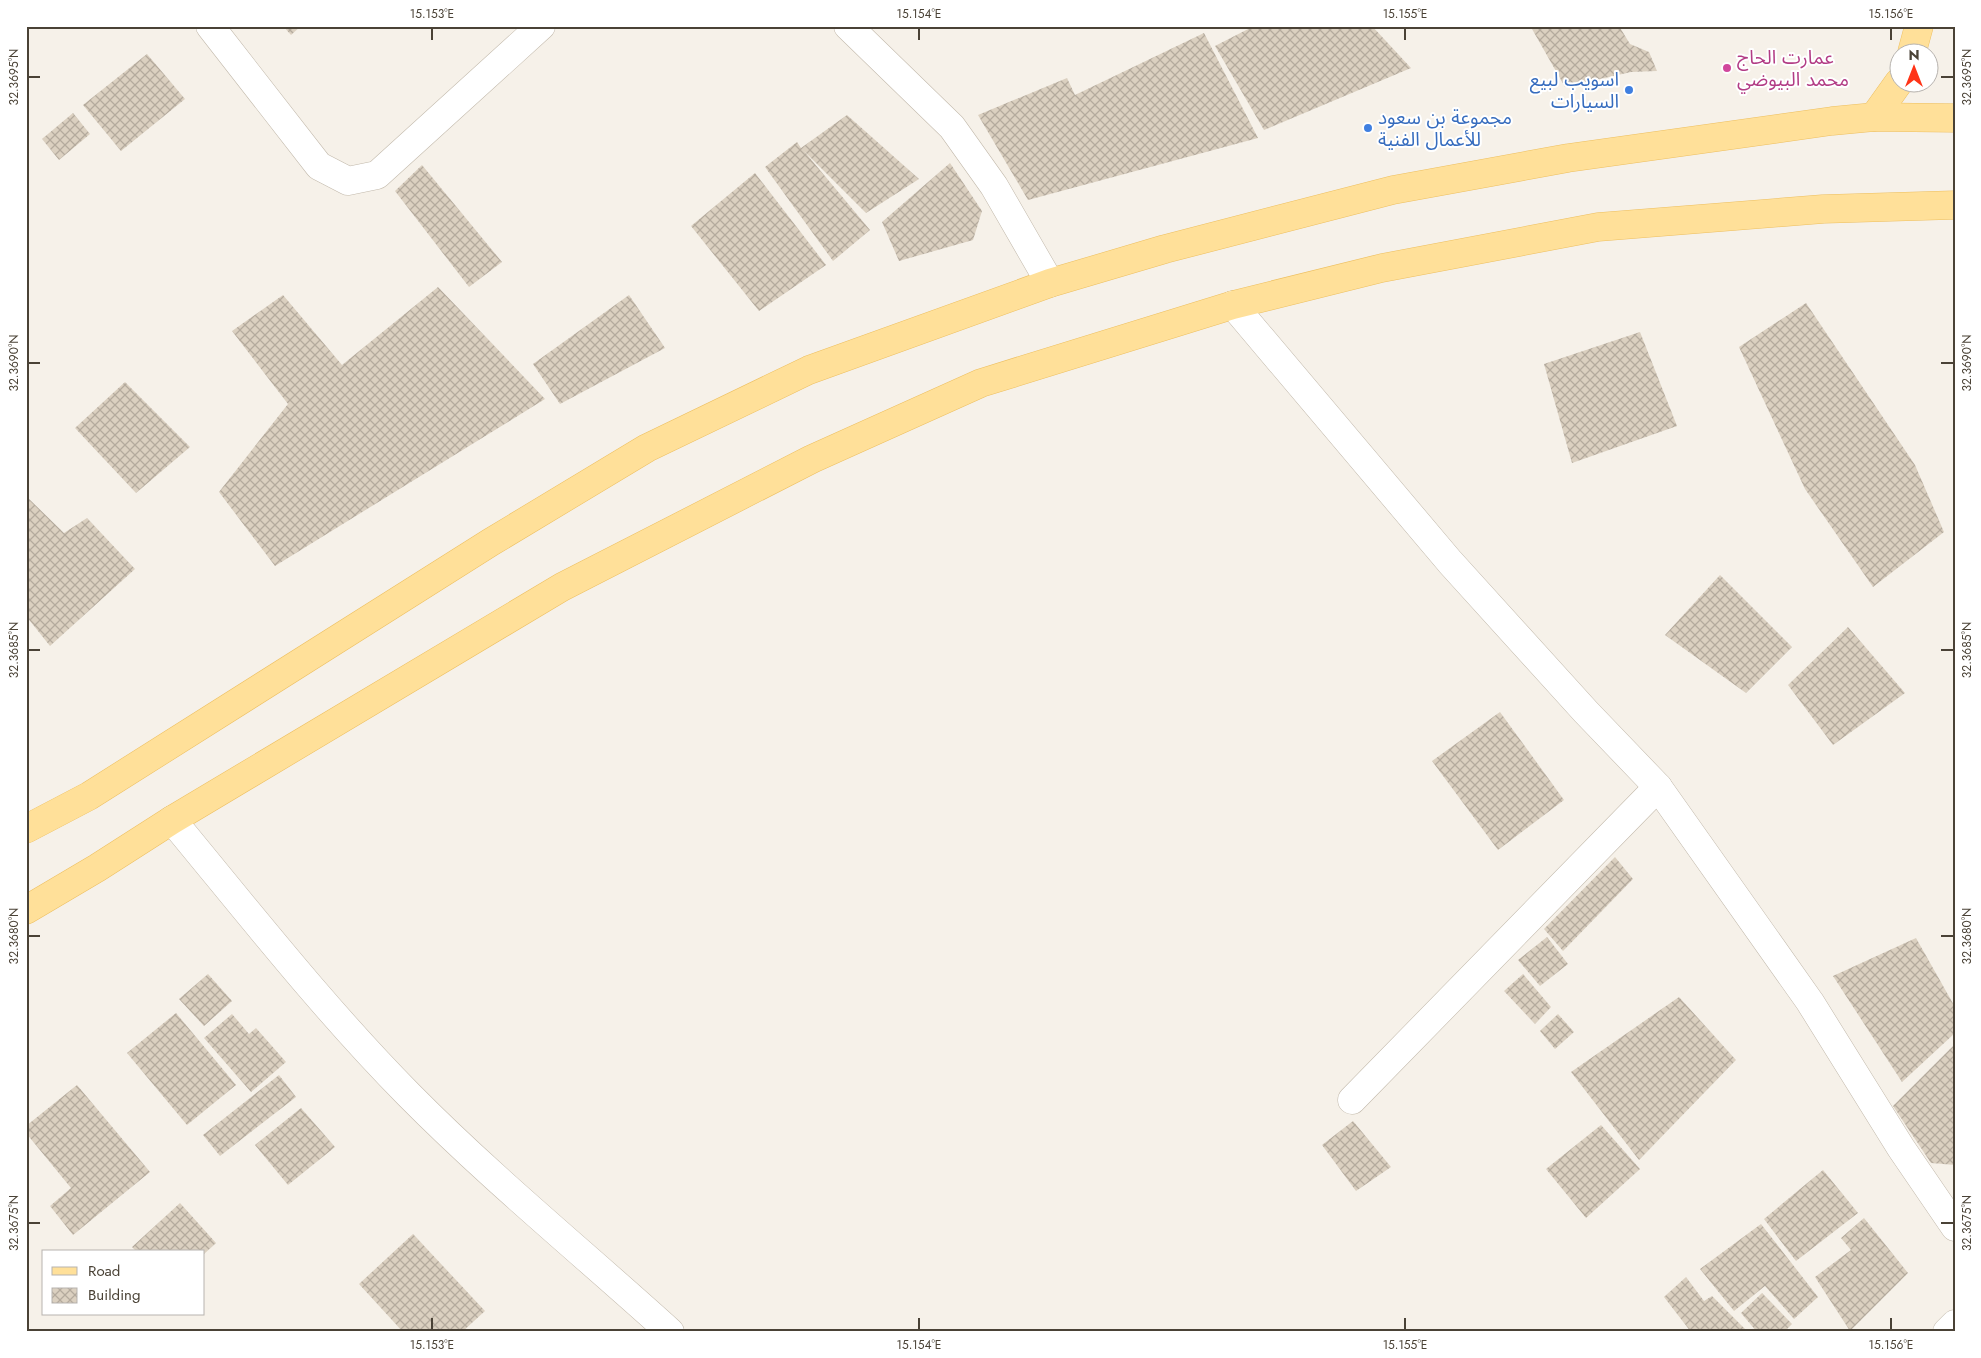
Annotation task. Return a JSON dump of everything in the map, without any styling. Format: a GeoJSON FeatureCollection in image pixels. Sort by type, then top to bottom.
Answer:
{"type":"FeatureCollection","features":[{"type":"Feature","properties":{"kind":"main road"},"geometry":{"type":"LineString","coordinates":[[1915,42],[1919,26]]}},
{"type":"Feature","properties":{"kind":"main road"},"geometry":{"type":"LineString","coordinates":[[1874,117],[1892,92]]}},
{"type":"Feature","properties":{"kind":"main road"},"geometry":{"type":"LineString","coordinates":[[26,829],[89,796],[491,542],[647,448],[809,370],[1050,283],[1165,249],[1393,190],[1568,158],[1874,117],[1955,118]]}},
{"type":"Feature","properties":{"kind":"main road"},"geometry":{"type":"LineString","coordinates":[[26,910],[172,820],[562,587],[812,459],[981,383],[1233,305],[1382,268],[1598,227],[1823,209],[1955,205]]}},
{"type":"Feature","properties":{"kind":"street"},"geometry":{"type":"LineString","coordinates":[[210,26],[319,166],[348,181],[377,174],[541,26]]}},
{"type":"Feature","properties":{"kind":"street"},"geometry":{"type":"LineString","coordinates":[[848,26],[952,127],[994,186],[1050,283]]}},
{"type":"Feature","properties":{"kind":"street"},"geometry":{"type":"LineString","coordinates":[[1233,305],[1450,562],[1586,712],[1658,787],[1810,1002],[1901,1148],[1955,1227]]}},
{"type":"Feature","properties":{"kind":"street"},"geometry":{"type":"LineString","coordinates":[[1352,1100],[1658,787]]}},
{"type":"Feature","properties":{"kind":"street"},"geometry":{"type":"LineString","coordinates":[[172,820],[317,996],[409,1096],[543,1222],[670,1332]]}},
{"type":"Feature","properties":{"kind":"street"},"geometry":{"type":"LineString","coordinates":[[1947,1332],[1955,1324]]}},
{"type":"Feature","properties":{"kind":"building"},"geometry":{"type":"Polygon","coordinates":[[[283,26],[301,26],[291,35],[283,26]]]}},
{"type":"Feature","properties":{"kind":"building"},"geometry":{"type":"Polygon","coordinates":[[[1254,26],[1372,26],[1411,68],[1264,130],[1215,46],[1254,26]]]}},
{"type":"Feature","properties":{"kind":"building"},"geometry":{"type":"Polygon","coordinates":[[[1535,26],[1619,26],[1630,44],[1649,52],[1657,71],[1631,72],[1565,87],[1532,29],[1535,26]]]}},
{"type":"Feature","properties":{"kind":"building"},"geometry":{"type":"Polygon","coordinates":[[[1204,33],[1258,138],[1028,200],[978,115],[1067,78],[1075,95],[1204,33]]]}},
{"type":"Feature","properties":{"kind":"building"},"geometry":{"type":"Polygon","coordinates":[[[147,54],[185,99],[121,151],[83,105],[147,54]]]}},
{"type":"Feature","properties":{"kind":"building"},"geometry":{"type":"Polygon","coordinates":[[[73,113],[90,134],[59,160],[42,139],[73,113]]]}},
{"type":"Feature","properties":{"kind":"building"},"geometry":{"type":"Polygon","coordinates":[[[847,115],[919,179],[866,213],[804,151],[870,230],[833,261],[765,167],[797,142],[801,148],[847,115]]]}},
{"type":"Feature","properties":{"kind":"building"},"geometry":{"type":"Polygon","coordinates":[[[950,163],[982,211],[973,240],[899,261],[882,222],[950,163]]]}},
{"type":"Feature","properties":{"kind":"building"},"geometry":{"type":"Polygon","coordinates":[[[422,165],[502,262],[469,287],[395,191],[422,165]]]}},
{"type":"Feature","properties":{"kind":"building"},"geometry":{"type":"Polygon","coordinates":[[[755,173],[826,265],[759,311],[691,226],[755,173]]]}},
{"type":"Feature","properties":{"kind":"building"},"geometry":{"type":"Polygon","coordinates":[[[438,287],[545,399],[275,566],[219,492],[288,404],[232,331],[283,295],[342,365],[438,287]]]}},
{"type":"Feature","properties":{"kind":"building"},"geometry":{"type":"Polygon","coordinates":[[[629,295],[665,348],[560,404],[533,364],[629,295]]]}},
{"type":"Feature","properties":{"kind":"building"},"geometry":{"type":"Polygon","coordinates":[[[1806,303],[1915,465],[1944,532],[1873,587],[1805,489],[1739,347],[1806,303]]]}},
{"type":"Feature","properties":{"kind":"building"},"geometry":{"type":"Polygon","coordinates":[[[1640,332],[1677,426],[1572,463],[1544,364],[1640,332]]]}},
{"type":"Feature","properties":{"kind":"building"},"geometry":{"type":"Polygon","coordinates":[[[125,382],[190,447],[136,493],[75,428],[125,382]]]}},
{"type":"Feature","properties":{"kind":"building"},"geometry":{"type":"Polygon","coordinates":[[[26,496],[64,533],[87,518],[135,569],[50,646],[26,616],[26,496]]]}},
{"type":"Feature","properties":{"kind":"building"},"geometry":{"type":"Polygon","coordinates":[[[1720,575],[1792,647],[1746,693],[1665,635],[1720,575]]]}},
{"type":"Feature","properties":{"kind":"building"},"geometry":{"type":"Polygon","coordinates":[[[1848,627],[1905,693],[1833,745],[1788,685],[1848,627]]]}},
{"type":"Feature","properties":{"kind":"building"},"geometry":{"type":"Polygon","coordinates":[[[1500,712],[1564,800],[1498,850],[1432,761],[1500,712]]]}},
{"type":"Feature","properties":{"kind":"building"},"geometry":{"type":"Polygon","coordinates":[[[1615,857],[1633,879],[1563,951],[1544,929],[1615,857]]]}},
{"type":"Feature","properties":{"kind":"building"},"geometry":{"type":"Polygon","coordinates":[[[1547,937],[1568,964],[1540,986],[1518,960],[1547,937]]]}},
{"type":"Feature","properties":{"kind":"building"},"geometry":{"type":"Polygon","coordinates":[[[1916,938],[1955,1007],[1955,1033],[1902,1082],[1833,976],[1916,938]]]}},
{"type":"Feature","properties":{"kind":"building"},"geometry":{"type":"Polygon","coordinates":[[[208,974],[232,1001],[204,1026],[179,999],[208,974]]]}},
{"type":"Feature","properties":{"kind":"building"},"geometry":{"type":"Polygon","coordinates":[[[1523,974],[1551,1007],[1535,1024],[1504,991],[1523,974]]]}},
{"type":"Feature","properties":{"kind":"building"},"geometry":{"type":"Polygon","coordinates":[[[1679,997],[1736,1060],[1639,1160],[1571,1072],[1679,997]]]}},
{"type":"Feature","properties":{"kind":"building"},"geometry":{"type":"Polygon","coordinates":[[[176,1013],[236,1085],[187,1125],[127,1053],[176,1013]]]}},
{"type":"Feature","properties":{"kind":"building"},"geometry":{"type":"Polygon","coordinates":[[[232,1014],[249,1034],[256,1028],[286,1062],[251,1092],[204,1038],[232,1014]]]}},
{"type":"Feature","properties":{"kind":"building"},"geometry":{"type":"Polygon","coordinates":[[[1558,1014],[1574,1032],[1555,1049],[1540,1031],[1558,1014]]]}},
{"type":"Feature","properties":{"kind":"building"},"geometry":{"type":"Polygon","coordinates":[[[1955,1044],[1955,1165],[1931,1163],[1893,1106],[1955,1044]]]}},
{"type":"Feature","properties":{"kind":"building"},"geometry":{"type":"Polygon","coordinates":[[[279,1075],[296,1097],[220,1156],[203,1135],[279,1075]]]}},
{"type":"Feature","properties":{"kind":"building"},"geometry":{"type":"Polygon","coordinates":[[[77,1085],[150,1172],[73,1235],[50,1206],[71,1188],[26,1133],[26,1126],[77,1085]]]}},
{"type":"Feature","properties":{"kind":"building"},"geometry":{"type":"Polygon","coordinates":[[[301,1108],[335,1147],[288,1185],[255,1145],[301,1108]]]}},
{"type":"Feature","properties":{"kind":"building"},"geometry":{"type":"Polygon","coordinates":[[[1353,1121],[1391,1167],[1356,1191],[1322,1145],[1353,1121]]]}},
{"type":"Feature","properties":{"kind":"building"},"geometry":{"type":"Polygon","coordinates":[[[1601,1125],[1640,1169],[1586,1218],[1546,1169],[1601,1125]]]}},
{"type":"Feature","properties":{"kind":"building"},"geometry":{"type":"Polygon","coordinates":[[[1823,1170],[1858,1213],[1796,1261],[1764,1219],[1823,1170]]]}},
{"type":"Feature","properties":{"kind":"building"},"geometry":{"type":"Polygon","coordinates":[[[180,1203],[216,1243],[205,1253],[205,1250],[135,1250],[132,1247],[180,1203]]]}},
{"type":"Feature","properties":{"kind":"building"},"geometry":{"type":"Polygon","coordinates":[[[1864,1218],[1908,1273],[1850,1331],[1815,1277],[1851,1250],[1841,1238],[1864,1218]]]}},
{"type":"Feature","properties":{"kind":"building"},"geometry":{"type":"Polygon","coordinates":[[[1761,1224],[1818,1297],[1794,1319],[1765,1286],[1734,1311],[1700,1269],[1761,1224]]]}},
{"type":"Feature","properties":{"kind":"building"},"geometry":{"type":"Polygon","coordinates":[[[413,1234],[485,1311],[462,1332],[403,1332],[359,1284],[413,1234]]]}},
{"type":"Feature","properties":{"kind":"building"},"geometry":{"type":"Polygon","coordinates":[[[1686,1277],[1704,1301],[1712,1296],[1748,1332],[1691,1332],[1664,1297],[1686,1277]]]}},
{"type":"Feature","properties":{"kind":"building"},"geometry":{"type":"Polygon","coordinates":[[[1762,1293],[1792,1324],[1784,1332],[1757,1332],[1741,1313],[1762,1293]]]}},
{"type":"Feature","properties":{"kind":"place","name":"عمارت الحاج محمد البيوضي"},"geometry":{"type":"Point","coordinates":[1727,68]}},
{"type":"Feature","properties":{"kind":"place","name":"اسويب لبيع السيارات"},"geometry":{"type":"Point","coordinates":[1629,90]}},
{"type":"Feature","properties":{"kind":"place","name":"مجموعة بن سعود للأعمال الفنية"},"geometry":{"type":"Point","coordinates":[1368,128]}}]}
